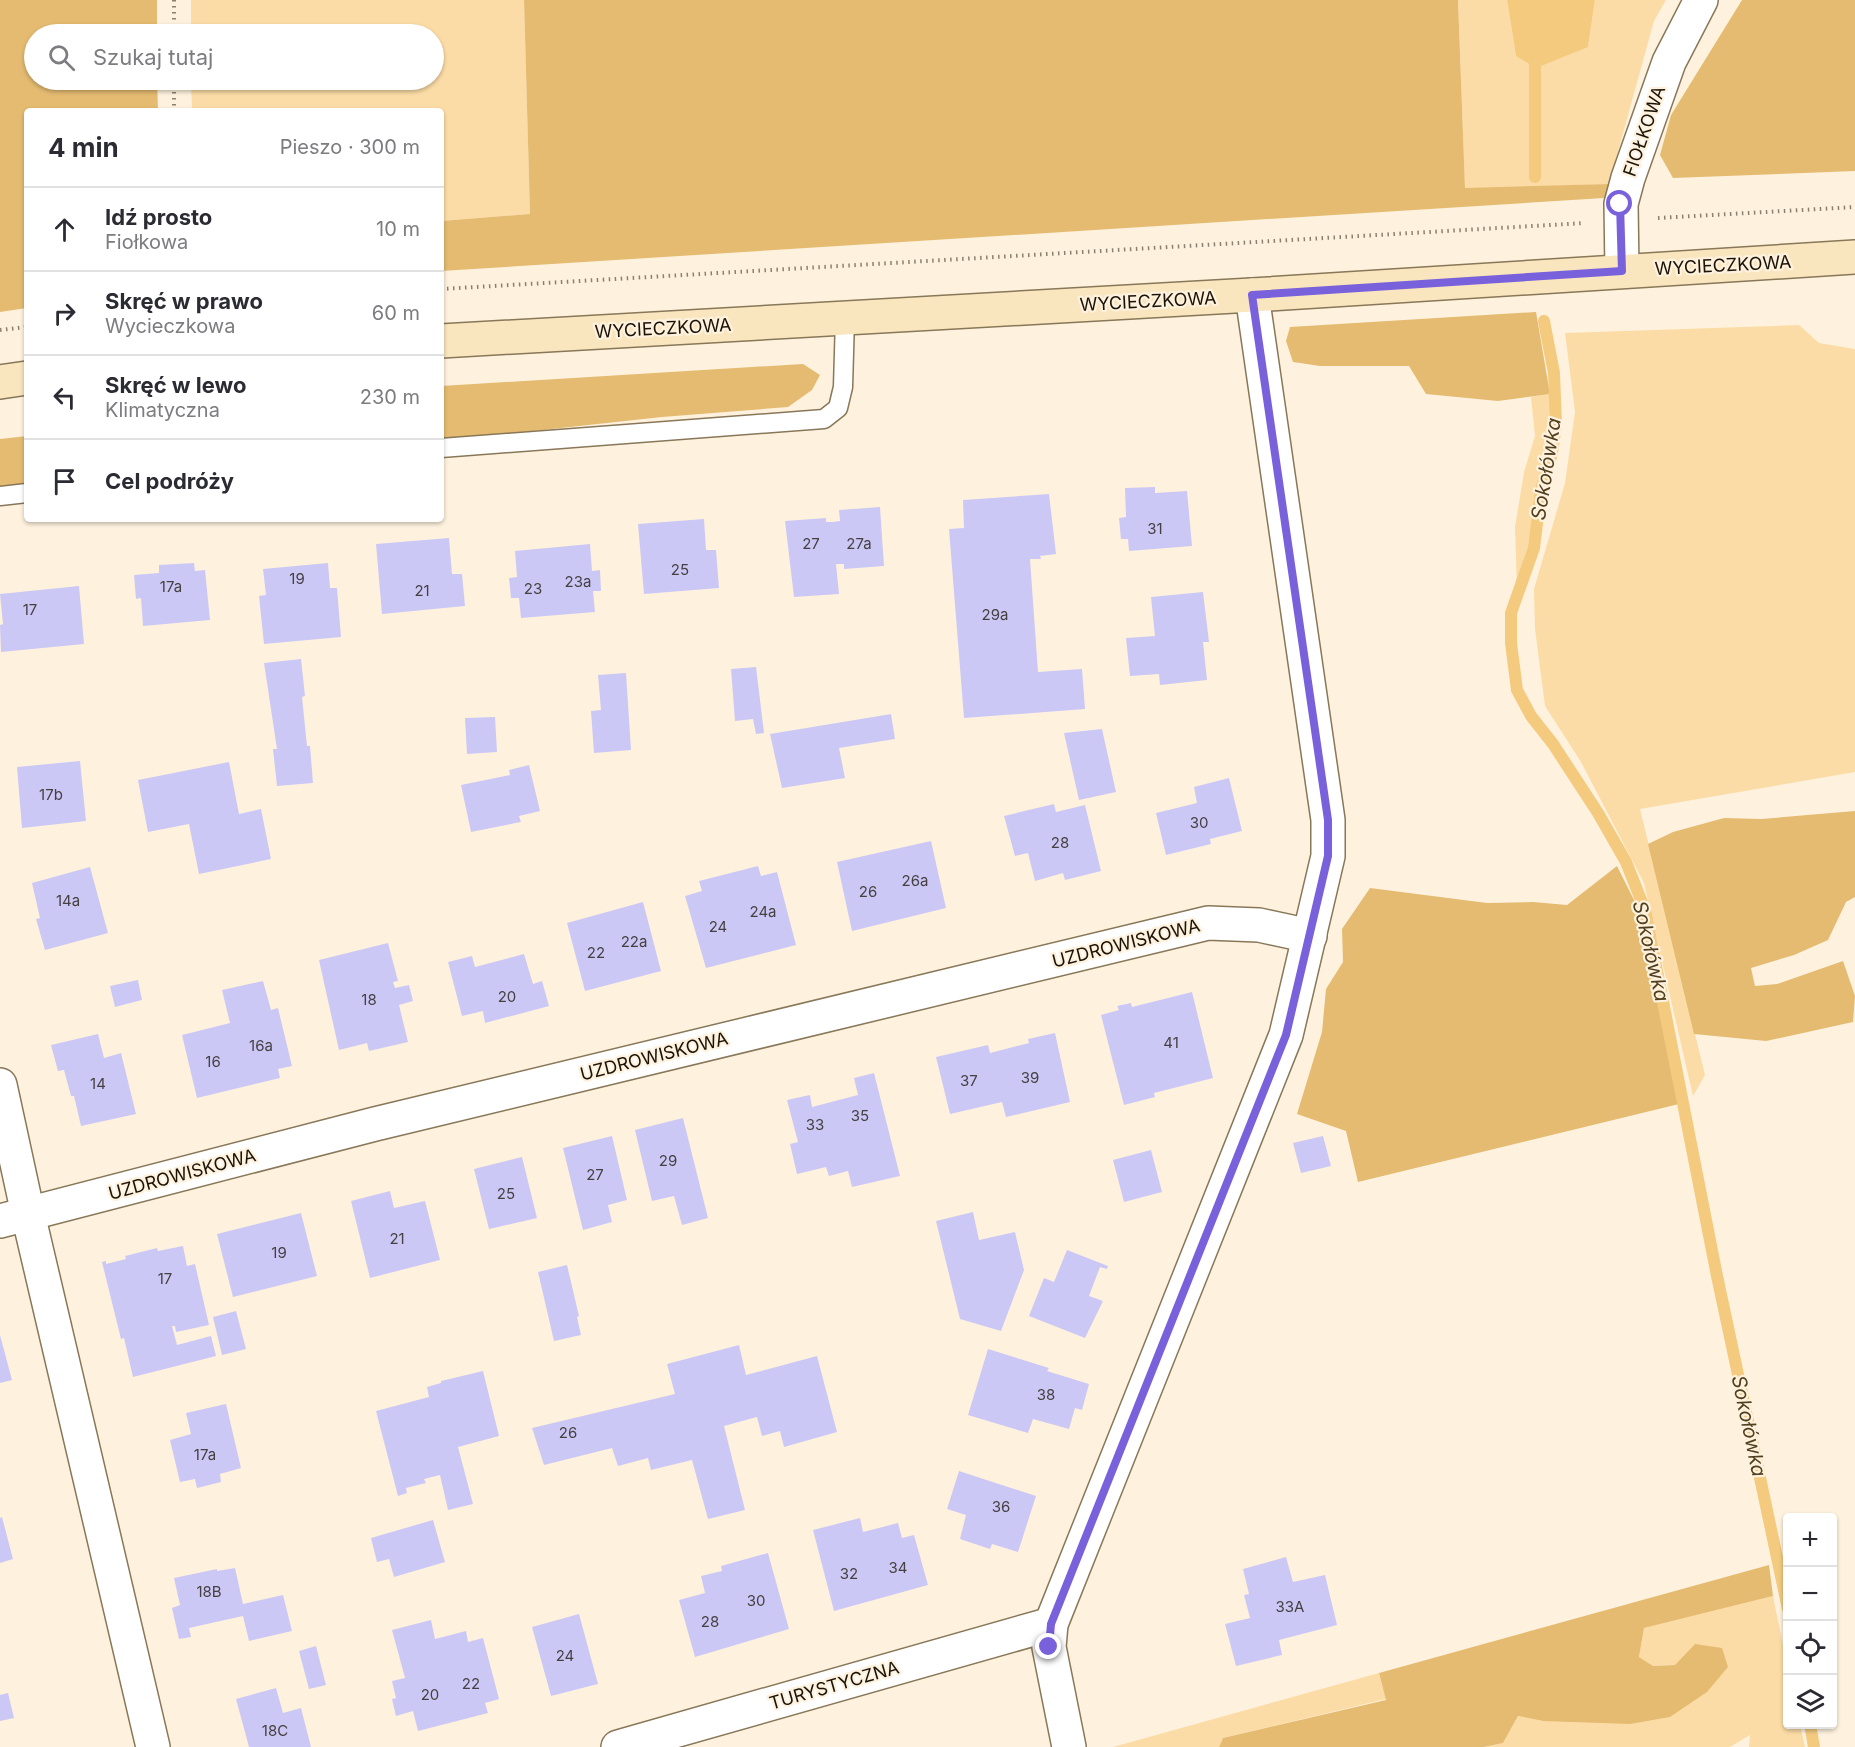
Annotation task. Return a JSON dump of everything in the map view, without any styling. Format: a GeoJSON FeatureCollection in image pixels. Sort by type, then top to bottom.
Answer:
{"type":"FeatureCollection","features":[{"type":"Feature","properties":{"kind":"street","name":"FIOŁKOWA"},"geometry":{"type":"LineString","coordinates":[[1622,271],[1620,204],[1669,62],[1701,0]]}},
{"type":"Feature","properties":{"kind":"street","name":"WYCIECZKOWA"},"geometry":{"type":"LineString","coordinates":[[444,341],[1252,295],[1855,257]]}},
{"type":"Feature","properties":{"kind":"street"},"geometry":{"type":"LineString","coordinates":[[1069,1747],[1049,1647],[1051,1624],[1274,1068],[1294,1007],[1328,856],[1328,820],[1252,295]]}},
{"type":"Feature","properties":{"kind":"street"},"geometry":{"type":"LineString","coordinates":[[0,382],[24,378]]}},
{"type":"Feature","properties":{"kind":"street","name":"UZDROWISKOWA"},"geometry":{"type":"LineString","coordinates":[[14,1217],[375,1124],[1208,923],[1259,925],[1310,936]]}},
{"type":"Feature","properties":{"kind":"street"},"geometry":{"type":"LineString","coordinates":[[0,1085],[14,1217],[153,1747]]}},
{"type":"Feature","properties":{"kind":"street","name":"TURYSTYCZNA"},"geometry":{"type":"LineString","coordinates":[[618,1747],[1051,1624]]}},
{"type":"Feature","properties":{"kind":"lane"},"geometry":{"type":"LineString","coordinates":[[444,448],[824,419],[838,408],[843,387],[845,318]]}},
{"type":"Feature","properties":{"kind":"lane"},"geometry":{"type":"LineString","coordinates":[[0,496],[24,493]]}},
{"type":"Feature","properties":{"kind":"path"},"geometry":{"type":"LineString","coordinates":[[174,0],[174,24]]}},
{"type":"Feature","properties":{"kind":"path"},"geometry":{"type":"LineString","coordinates":[[174,90],[174,108]]}},
{"type":"Feature","properties":{"kind":"path"},"geometry":{"type":"LineString","coordinates":[[444,289],[1855,207]]}},
{"type":"Feature","properties":{"kind":"path"},"geometry":{"type":"LineString","coordinates":[[0,330],[24,327]]}},
{"type":"Feature","properties":{"kind":"shaded area"},"geometry":{"type":"Polygon","coordinates":[[[0,0],[157,0],[157,24],[24,24],[24,90],[157,90],[158,108],[24,108],[24,308],[0,312],[0,0]]]}},
{"type":"Feature","properties":{"kind":"shaded area"},"geometry":{"type":"Polygon","coordinates":[[[191,0],[524,0],[530,214],[444,221],[444,108],[192,108],[191,90],[444,90],[444,24],[191,24],[191,0]]]}},
{"type":"Feature","properties":{"kind":"shaded area"},"geometry":{"type":"Polygon","coordinates":[[[524,0],[1458,0],[1465,188],[1609,184],[1604,198],[444,271],[444,221],[530,214],[524,0]]]}},
{"type":"Feature","properties":{"kind":"shaded area"},"geometry":{"type":"Polygon","coordinates":[[[1458,0],[1507,0],[1516,56],[1588,47],[1595,0],[1666,0],[1654,21],[1609,184],[1465,189],[1458,0]]]}},
{"type":"Feature","properties":{"kind":"shaded area"},"geometry":{"type":"Polygon","coordinates":[[[1507,0],[1595,0],[1588,47],[1536,68],[1516,56],[1507,0]]]}},
{"type":"Feature","properties":{"kind":"shaded area"},"geometry":{"type":"Polygon","coordinates":[[[1742,0],[1855,0],[1855,171],[1673,178],[1660,155],[1671,115],[1742,0]]]}},
{"type":"Feature","properties":{"kind":"shaded area"},"geometry":{"type":"Polygon","coordinates":[[[1536,312],[1550,394],[1498,401],[1426,394],[1409,366],[1320,366],[1293,362],[1286,341],[1290,327],[1536,312]]]}},
{"type":"Feature","properties":{"kind":"shaded area"},"geometry":{"type":"Polygon","coordinates":[[[1799,325],[1819,343],[1855,349],[1855,772],[1640,809],[1705,1075],[1693,1096],[1644,883],[1581,762],[1545,706],[1535,629],[1534,589],[1565,483],[1575,412],[1565,333],[1799,325]]]}},
{"type":"Feature","properties":{"kind":"shaded area"},"geometry":{"type":"Polygon","coordinates":[[[803,364],[820,375],[812,390],[788,407],[662,417],[444,441],[444,386],[803,364]]]}},
{"type":"Feature","properties":{"kind":"shaded area"},"geometry":{"type":"Polygon","coordinates":[[[1550,394],[1552,433],[1537,492],[1529,552],[1517,588],[1515,527],[1524,472],[1535,436],[1531,397],[1550,394]]]}},
{"type":"Feature","properties":{"kind":"shaded area"},"geometry":{"type":"Polygon","coordinates":[[[24,436],[24,487],[0,490],[0,439],[24,436]]]}},
{"type":"Feature","properties":{"kind":"shaded area"},"geometry":{"type":"Polygon","coordinates":[[[1855,811],[1855,897],[1846,902],[1828,940],[1794,955],[1751,968],[1755,986],[1777,984],[1843,961],[1855,996],[1853,1022],[1766,1041],[1694,1034],[1648,844],[1673,832],[1724,818],[1761,819],[1855,811]]]}},
{"type":"Feature","properties":{"kind":"shaded area"},"geometry":{"type":"Polygon","coordinates":[[[1617,866],[1641,914],[1679,1104],[1358,1182],[1346,1131],[1297,1114],[1322,1032],[1326,989],[1343,962],[1342,929],[1370,888],[1487,903],[1533,902],[1567,905],[1617,866]]]}},
{"type":"Feature","properties":{"kind":"shaded area"},"geometry":{"type":"Polygon","coordinates":[[[1769,1565],[1773,1596],[1644,1628],[1639,1657],[1653,1666],[1675,1665],[1695,1644],[1722,1648],[1728,1667],[1707,1692],[1670,1717],[1630,1724],[1543,1721],[1518,1716],[1503,1743],[1484,1747],[1219,1747],[1223,1738],[1386,1700],[1379,1673],[1769,1565]]]}},
{"type":"Feature","properties":{"kind":"shaded area"},"geometry":{"type":"Polygon","coordinates":[[[1773,1596],[1783,1645],[1783,1729],[1801,1729],[1805,1747],[1749,1747],[1750,1735],[1730,1747],[1484,1747],[1503,1743],[1518,1716],[1543,1721],[1675,1665],[1653,1666],[1639,1657],[1644,1628],[1773,1596]]]}},
{"type":"Feature","properties":{"kind":"shaded area"},"geometry":{"type":"Polygon","coordinates":[[[1379,1673],[1386,1699],[1223,1738],[1219,1747],[1113,1747],[1379,1673]]]}},
{"type":"Feature","properties":{"kind":"building"},"geometry":{"type":"Polygon","coordinates":[[[1155,487],[1155,493],[1187,491],[1192,546],[1129,551],[1128,539],[1121,539],[1119,518],[1126,517],[1125,488],[1155,487]]]}},
{"type":"Feature","properties":{"kind":"building"},"geometry":{"type":"Polygon","coordinates":[[[1049,494],[1056,554],[1040,556],[1041,559],[1030,559],[1038,672],[1082,669],[1085,709],[964,718],[949,529],[964,528],[963,500],[1049,494]]]}},
{"type":"Feature","properties":{"kind":"building"},"geometry":{"type":"Polygon","coordinates":[[[880,507],[884,566],[844,569],[844,564],[836,564],[839,594],[794,597],[785,521],[826,518],[826,522],[840,521],[839,510],[880,507]]]}},
{"type":"Feature","properties":{"kind":"building"},"geometry":{"type":"Polygon","coordinates":[[[704,519],[706,550],[716,550],[719,588],[644,594],[638,524],[704,519]]]}},
{"type":"Feature","properties":{"kind":"building"},"geometry":{"type":"Polygon","coordinates":[[[449,538],[452,574],[462,574],[465,606],[382,614],[376,544],[449,538]]]}},
{"type":"Feature","properties":{"kind":"building"},"geometry":{"type":"Polygon","coordinates":[[[590,544],[592,571],[600,570],[601,591],[593,591],[595,612],[521,618],[519,598],[511,598],[509,578],[517,577],[515,551],[590,544]]]}},
{"type":"Feature","properties":{"kind":"building"},"geometry":{"type":"Polygon","coordinates":[[[194,563],[195,571],[205,570],[210,620],[143,626],[141,598],[136,599],[134,575],[159,573],[159,565],[194,563]]]}},
{"type":"Feature","properties":{"kind":"building"},"geometry":{"type":"Polygon","coordinates":[[[328,563],[330,588],[337,588],[341,637],[264,644],[259,596],[266,595],[263,569],[328,563]]]}},
{"type":"Feature","properties":{"kind":"building"},"geometry":{"type":"Polygon","coordinates":[[[79,586],[84,644],[1,652],[0,625],[3,624],[0,594],[79,586]]]}},
{"type":"Feature","properties":{"kind":"building"},"geometry":{"type":"Polygon","coordinates":[[[1203,592],[1209,642],[1203,642],[1207,680],[1160,685],[1159,674],[1130,676],[1126,638],[1155,636],[1151,597],[1203,592]]]}},
{"type":"Feature","properties":{"kind":"building"},"geometry":{"type":"Polygon","coordinates":[[[301,659],[305,696],[302,697],[313,783],[277,786],[273,749],[277,749],[264,663],[301,659]]]}},
{"type":"Feature","properties":{"kind":"building"},"geometry":{"type":"Polygon","coordinates":[[[756,667],[764,733],[756,734],[753,719],[735,721],[731,669],[756,667]]]}},
{"type":"Feature","properties":{"kind":"building"},"geometry":{"type":"Polygon","coordinates":[[[626,673],[631,750],[594,753],[591,711],[601,710],[598,675],[626,673]]]}},
{"type":"Feature","properties":{"kind":"building"},"geometry":{"type":"Polygon","coordinates":[[[891,714],[895,739],[839,748],[845,778],[782,788],[770,734],[891,714]]]}},
{"type":"Feature","properties":{"kind":"building"},"geometry":{"type":"Polygon","coordinates":[[[495,717],[497,752],[467,754],[465,718],[495,717]]]}},
{"type":"Feature","properties":{"kind":"building"},"geometry":{"type":"Polygon","coordinates":[[[1102,729],[1116,792],[1079,800],[1064,733],[1102,729]]]}},
{"type":"Feature","properties":{"kind":"building"},"geometry":{"type":"Polygon","coordinates":[[[80,761],[86,821],[22,828],[17,767],[80,761]]]}},
{"type":"Feature","properties":{"kind":"building"},"geometry":{"type":"Polygon","coordinates":[[[229,762],[239,814],[261,809],[271,859],[199,874],[189,824],[148,832],[138,780],[229,762]]]}},
{"type":"Feature","properties":{"kind":"building"},"geometry":{"type":"Polygon","coordinates":[[[529,765],[540,811],[519,816],[521,822],[471,832],[461,785],[510,775],[509,770],[529,765]]]}},
{"type":"Feature","properties":{"kind":"building"},"geometry":{"type":"Polygon","coordinates":[[[1229,778],[1242,831],[1210,839],[1211,844],[1166,855],[1156,813],[1197,803],[1194,787],[1229,778]]]}},
{"type":"Feature","properties":{"kind":"building"},"geometry":{"type":"Polygon","coordinates":[[[1054,804],[1056,812],[1085,805],[1101,871],[1065,880],[1063,873],[1035,881],[1028,853],[1015,856],[1004,816],[1054,804]]]}},
{"type":"Feature","properties":{"kind":"building"},"geometry":{"type":"Polygon","coordinates":[[[931,841],[946,908],[852,931],[837,862],[931,841]]]}},
{"type":"Feature","properties":{"kind":"building"},"geometry":{"type":"Polygon","coordinates":[[[758,866],[761,876],[777,872],[796,945],[706,968],[685,896],[702,891],[699,881],[758,866]]]}},
{"type":"Feature","properties":{"kind":"building"},"geometry":{"type":"Polygon","coordinates":[[[90,867],[108,933],[45,950],[36,919],[40,918],[32,883],[90,867]]]}},
{"type":"Feature","properties":{"kind":"building"},"geometry":{"type":"Polygon","coordinates":[[[643,902],[661,971],[585,991],[567,923],[643,902]]]}},
{"type":"Feature","properties":{"kind":"building"},"geometry":{"type":"Polygon","coordinates":[[[388,943],[398,981],[393,982],[395,988],[409,985],[413,1001],[399,1005],[408,1042],[369,1051],[367,1043],[339,1050],[319,960],[388,943]]]}},
{"type":"Feature","properties":{"kind":"building"},"geometry":{"type":"Polygon","coordinates":[[[524,954],[533,984],[542,981],[549,1006],[485,1023],[483,1011],[462,1016],[448,962],[472,956],[475,967],[524,954]]]}},
{"type":"Feature","properties":{"kind":"building"},"geometry":{"type":"Polygon","coordinates":[[[138,980],[142,1000],[115,1007],[110,986],[138,980]]]}},
{"type":"Feature","properties":{"kind":"building"},"geometry":{"type":"Polygon","coordinates":[[[263,981],[271,1010],[278,1008],[292,1066],[278,1069],[280,1078],[197,1098],[182,1035],[230,1023],[222,990],[263,981]]]}},
{"type":"Feature","properties":{"kind":"building"},"geometry":{"type":"Polygon","coordinates":[[[1192,992],[1213,1078],[1154,1093],[1155,1097],[1124,1105],[1101,1015],[1119,1010],[1117,1006],[1131,1003],[1132,1007],[1192,992]]]}},
{"type":"Feature","properties":{"kind":"building"},"geometry":{"type":"Polygon","coordinates":[[[1055,1033],[1070,1102],[1006,1117],[1002,1102],[950,1114],[936,1057],[988,1045],[990,1053],[1029,1043],[1028,1039],[1055,1033]]]}},
{"type":"Feature","properties":{"kind":"building"},"geometry":{"type":"Polygon","coordinates":[[[98,1034],[104,1058],[121,1053],[136,1114],[81,1126],[74,1096],[71,1096],[64,1070],[58,1071],[51,1045],[98,1034]]]}},
{"type":"Feature","properties":{"kind":"building"},"geometry":{"type":"Polygon","coordinates":[[[874,1073],[900,1176],[852,1187],[848,1171],[829,1176],[826,1167],[797,1174],[790,1144],[798,1142],[787,1100],[810,1095],[812,1107],[858,1095],[854,1078],[874,1073]]]}},
{"type":"Feature","properties":{"kind":"building"},"geometry":{"type":"Polygon","coordinates":[[[683,1118],[708,1218],[682,1225],[674,1196],[652,1201],[635,1130],[683,1118]]]}},
{"type":"Feature","properties":{"kind":"building"},"geometry":{"type":"Polygon","coordinates":[[[612,1136],[627,1200],[608,1205],[612,1222],[583,1230],[563,1148],[612,1136]]]}},
{"type":"Feature","properties":{"kind":"building"},"geometry":{"type":"Polygon","coordinates":[[[1323,1136],[1331,1166],[1301,1173],[1293,1143],[1323,1136]]]}},
{"type":"Feature","properties":{"kind":"building"},"geometry":{"type":"Polygon","coordinates":[[[1151,1150],[1162,1192],[1124,1202],[1113,1160],[1151,1150]]]}},
{"type":"Feature","properties":{"kind":"building"},"geometry":{"type":"Polygon","coordinates":[[[522,1157],[537,1218],[489,1229],[474,1169],[522,1157]]]}},
{"type":"Feature","properties":{"kind":"building"},"geometry":{"type":"Polygon","coordinates":[[[390,1191],[394,1208],[425,1201],[440,1260],[370,1278],[351,1201],[390,1191]]]}},
{"type":"Feature","properties":{"kind":"building"},"geometry":{"type":"Polygon","coordinates":[[[973,1212],[979,1240],[1015,1232],[1024,1270],[1001,1331],[960,1319],[936,1221],[973,1212]]]}},
{"type":"Feature","properties":{"kind":"building"},"geometry":{"type":"Polygon","coordinates":[[[301,1213],[317,1276],[233,1297],[217,1234],[301,1213]]]}},
{"type":"Feature","properties":{"kind":"building"},"geometry":{"type":"Polygon","coordinates":[[[183,1246],[187,1266],[195,1264],[209,1325],[176,1332],[175,1326],[172,1326],[177,1345],[211,1336],[216,1356],[133,1377],[102,1262],[106,1261],[106,1264],[126,1259],[125,1256],[157,1248],[158,1251],[183,1246]]]}},
{"type":"Feature","properties":{"kind":"building"},"geometry":{"type":"Polygon","coordinates":[[[1067,1250],[1108,1266],[1107,1269],[1100,1267],[1089,1296],[1103,1301],[1085,1338],[1029,1316],[1044,1278],[1054,1282],[1067,1250]]]}},
{"type":"Feature","properties":{"kind":"building"},"geometry":{"type":"Polygon","coordinates":[[[567,1265],[581,1335],[554,1341],[538,1272],[567,1265]]]}},
{"type":"Feature","properties":{"kind":"building"},"geometry":{"type":"Polygon","coordinates":[[[236,1311],[246,1349],[222,1355],[213,1317],[236,1311]]]}},
{"type":"Feature","properties":{"kind":"building"},"geometry":{"type":"Polygon","coordinates":[[[0,1335],[12,1380],[0,1383],[0,1335]]]}},
{"type":"Feature","properties":{"kind":"building"},"geometry":{"type":"Polygon","coordinates":[[[739,1345],[746,1375],[817,1356],[837,1432],[784,1447],[780,1431],[762,1436],[757,1417],[724,1426],[745,1510],[708,1519],[692,1460],[651,1470],[648,1458],[618,1466],[612,1448],[544,1465],[532,1428],[675,1394],[667,1364],[739,1345]]]}},
{"type":"Feature","properties":{"kind":"building"},"geometry":{"type":"Polygon","coordinates":[[[988,1349],[1049,1368],[1047,1371],[1089,1384],[1082,1410],[1075,1408],[1069,1429],[1033,1419],[1028,1433],[968,1415],[988,1349]]]}},
{"type":"Feature","properties":{"kind":"building"},"geometry":{"type":"Polygon","coordinates":[[[483,1371],[499,1436],[458,1447],[473,1504],[448,1510],[440,1475],[424,1479],[426,1483],[406,1488],[407,1493],[398,1496],[376,1411],[429,1397],[427,1387],[441,1383],[441,1381],[483,1371]]]}},
{"type":"Feature","properties":{"kind":"building"},"geometry":{"type":"Polygon","coordinates":[[[226,1404],[241,1468],[220,1474],[221,1482],[197,1488],[195,1479],[180,1482],[170,1440],[191,1434],[186,1413],[226,1404]]]}},
{"type":"Feature","properties":{"kind":"building"},"geometry":{"type":"Polygon","coordinates":[[[959,1471],[1036,1496],[1018,1552],[992,1544],[990,1549],[960,1539],[966,1515],[947,1509],[959,1471]]]}},
{"type":"Feature","properties":{"kind":"building"},"geometry":{"type":"Polygon","coordinates":[[[2,1517],[13,1559],[0,1563],[0,1518],[2,1517]]]}},
{"type":"Feature","properties":{"kind":"building"},"geometry":{"type":"Polygon","coordinates":[[[860,1518],[863,1532],[898,1523],[902,1538],[914,1535],[928,1585],[834,1611],[813,1530],[860,1518]]]}},
{"type":"Feature","properties":{"kind":"building"},"geometry":{"type":"Polygon","coordinates":[[[433,1520],[445,1562],[394,1577],[389,1559],[377,1562],[371,1538],[433,1520]]]}},
{"type":"Feature","properties":{"kind":"building"},"geometry":{"type":"Polygon","coordinates":[[[768,1553],[789,1629],[695,1657],[679,1600],[705,1593],[701,1576],[722,1571],[721,1566],[768,1553]]]}},
{"type":"Feature","properties":{"kind":"building"},"geometry":{"type":"Polygon","coordinates":[[[1286,1557],[1293,1582],[1325,1575],[1337,1625],[1279,1640],[1282,1655],[1236,1666],[1225,1624],[1250,1618],[1244,1595],[1249,1594],[1243,1569],[1286,1557]]]}},
{"type":"Feature","properties":{"kind":"building"},"geometry":{"type":"Polygon","coordinates":[[[235,1568],[243,1604],[283,1595],[292,1631],[249,1641],[243,1616],[189,1628],[191,1637],[179,1639],[172,1608],[180,1605],[174,1578],[217,1569],[217,1571],[235,1568]]]}},
{"type":"Feature","properties":{"kind":"building"},"geometry":{"type":"Polygon","coordinates":[[[579,1614],[598,1684],[551,1696],[532,1627],[579,1614]]]}},
{"type":"Feature","properties":{"kind":"building"},"geometry":{"type":"Polygon","coordinates":[[[431,1620],[435,1639],[466,1631],[468,1642],[483,1638],[499,1699],[485,1703],[488,1713],[418,1731],[413,1711],[396,1716],[392,1699],[396,1698],[392,1681],[405,1678],[392,1630],[431,1620]]]}},
{"type":"Feature","properties":{"kind":"building"},"geometry":{"type":"Polygon","coordinates":[[[316,1646],[326,1685],[309,1689],[299,1651],[316,1646]]]}},
{"type":"Feature","properties":{"kind":"building"},"geometry":{"type":"Polygon","coordinates":[[[276,1688],[283,1713],[301,1708],[311,1747],[249,1747],[236,1699],[276,1688]]]}},
{"type":"Feature","properties":{"kind":"building"},"geometry":{"type":"Polygon","coordinates":[[[8,1693],[14,1718],[0,1721],[0,1695],[8,1693]]]}},
{"type":"Feature","properties":{"kind":"waterway","name":"Sokołówka"},"geometry":{"type":"LineString","coordinates":[[1535,53],[1535,177]]}},
{"type":"Feature","properties":{"kind":"waterway","name":"Sokołówka"},"geometry":{"type":"LineString","coordinates":[[1544,321],[1554,373],[1556,425],[1552,453],[1541,490],[1534,548],[1511,613],[1511,643],[1517,690],[1531,716],[1553,744],[1598,813],[1626,862],[1645,910],[1717,1276],[1783,1586]]}},
{"type":"Feature","properties":{"kind":"waterway","name":"Sokołówka"},"geometry":{"type":"LineString","coordinates":[[1811,1729],[1814,1747]]}},
{"type":"Feature","properties":{"kind":"route"},"geometry":{"type":"LineString","coordinates":[[1049,1647],[1051,1624],[1286,1035],[1328,856],[1328,820],[1252,295],[1622,271],[1620,204]]}}]}
